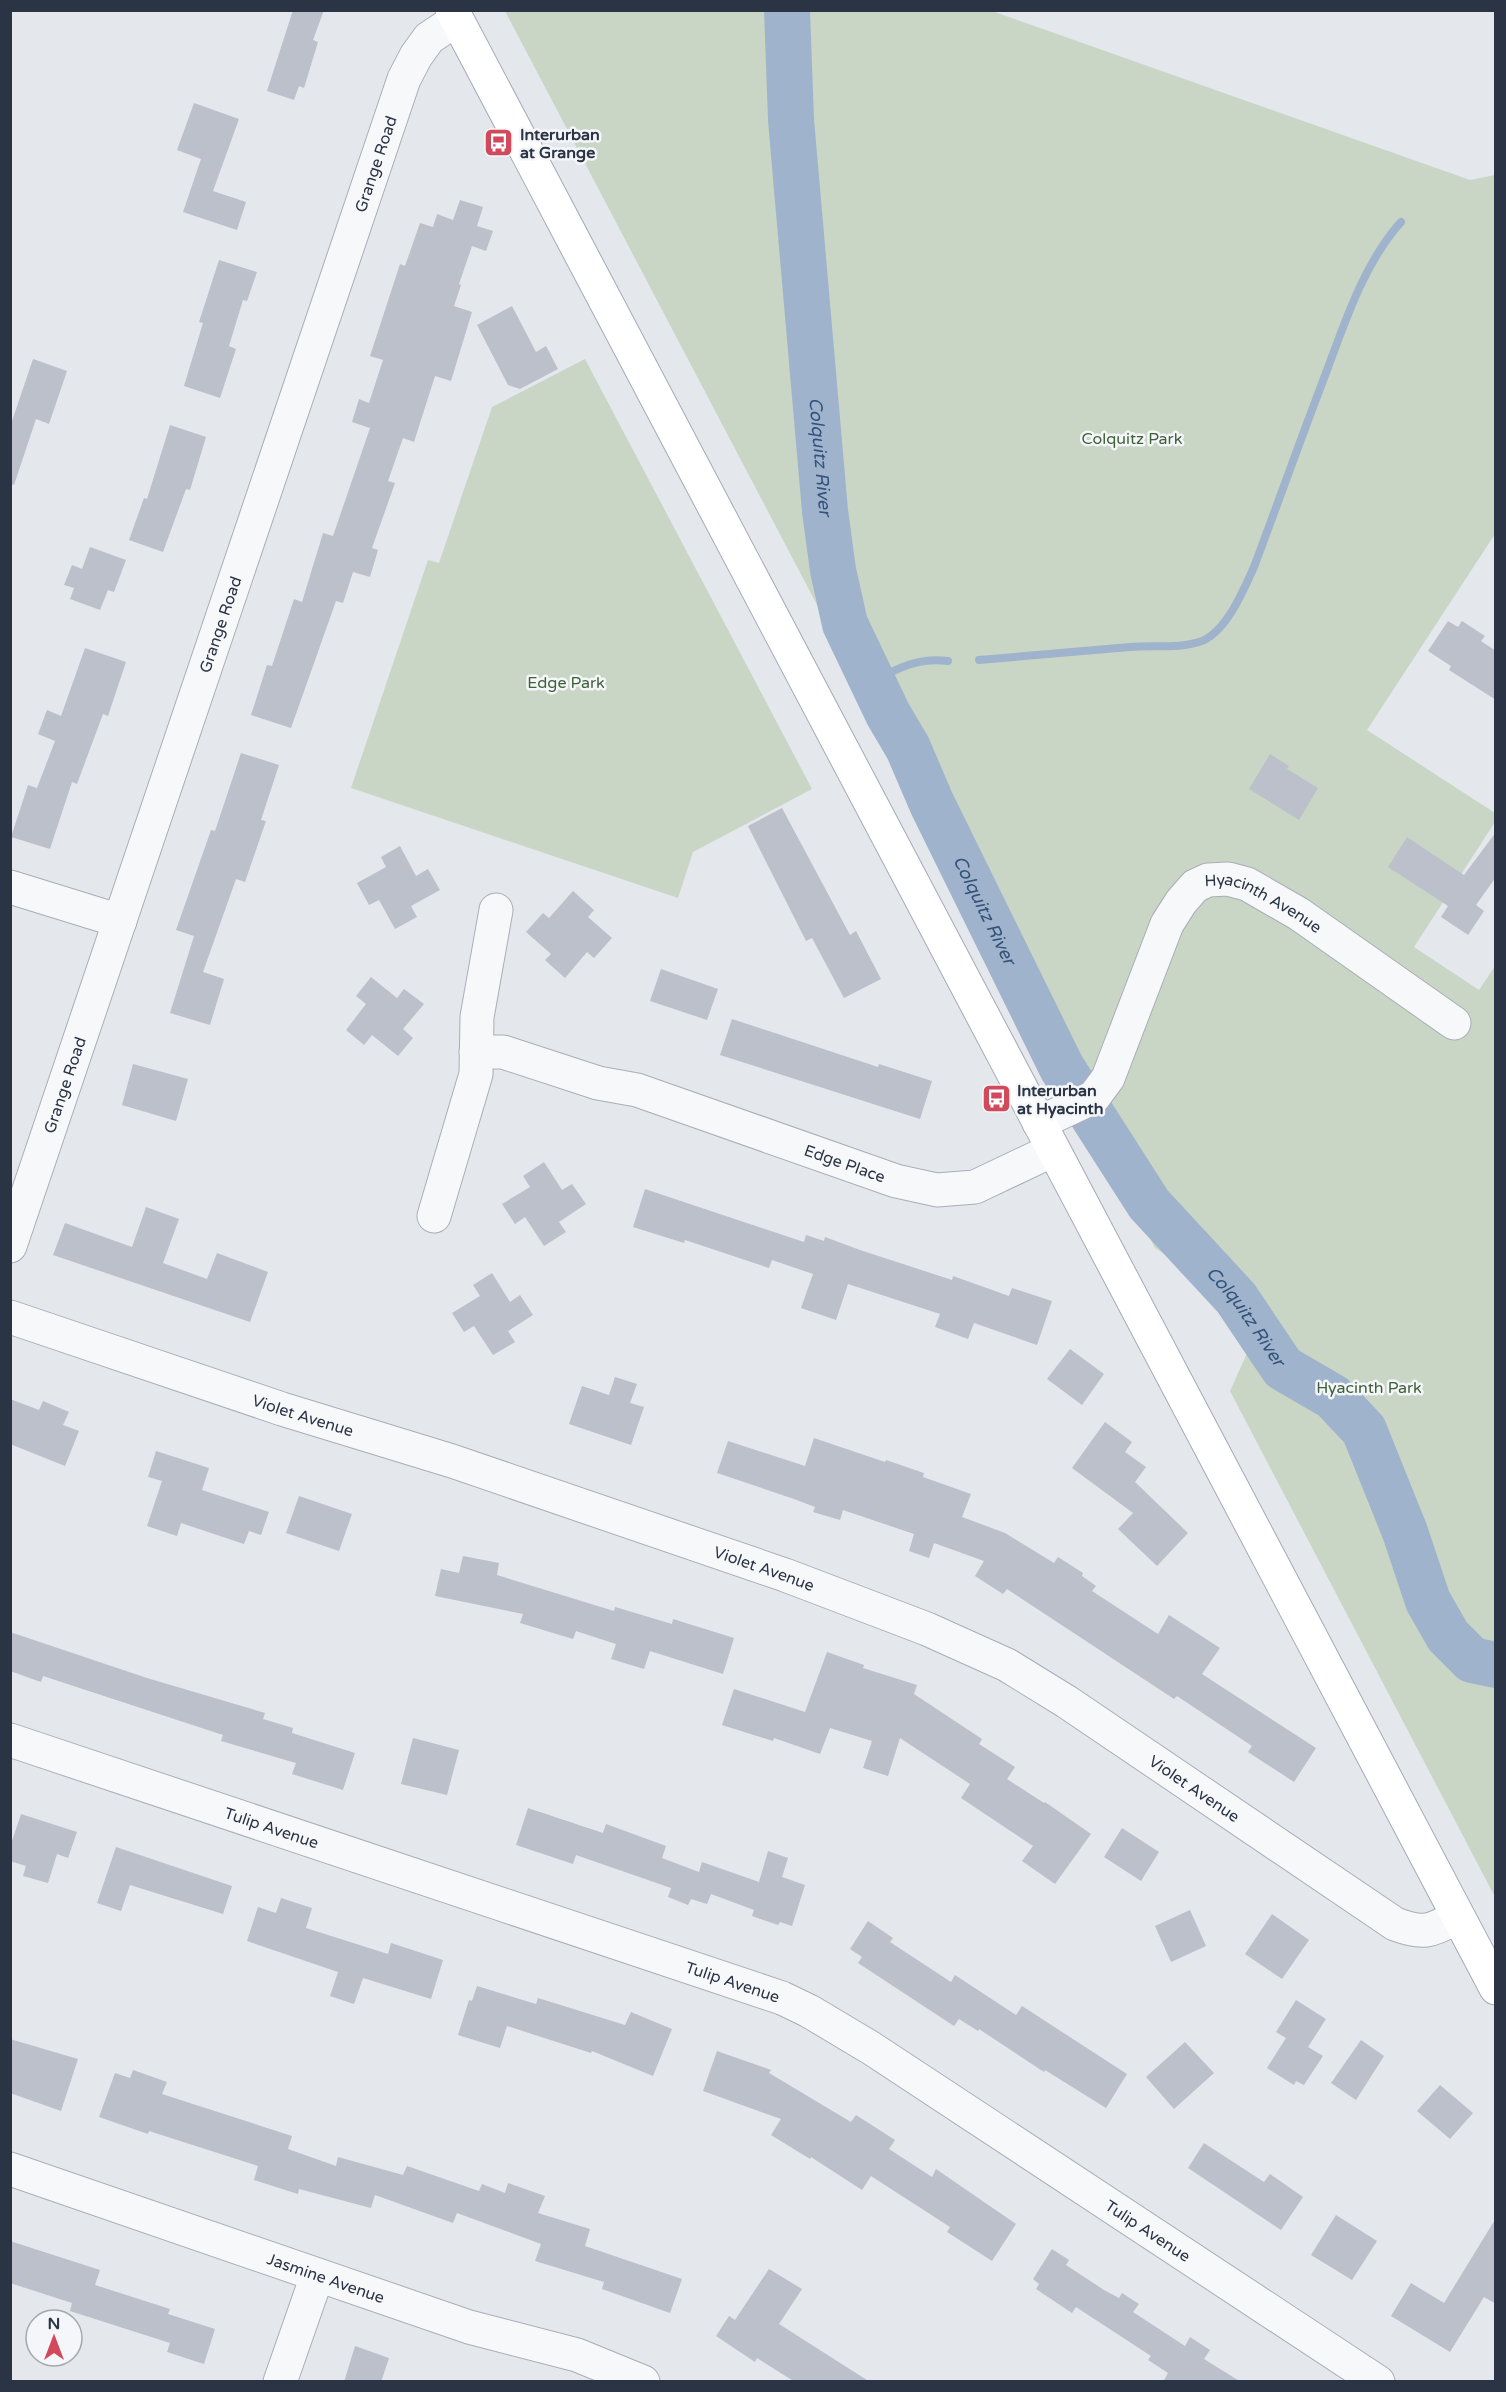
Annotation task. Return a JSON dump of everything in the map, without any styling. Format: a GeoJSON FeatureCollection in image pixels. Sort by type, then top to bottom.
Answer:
{"type":"FeatureCollection","features":[{"type":"Feature","properties":{"kind":"main road"},"geometry":{"type":"LineString","coordinates":[[454,15],[1496,1988]]}},
{"type":"Feature","properties":{"kind":"street","name":"Grange Road"},"geometry":{"type":"LineString","coordinates":[[10,1246],[404,79],[429,38],[454,15]]}},
{"type":"Feature","properties":{"kind":"street","name":"Hyacinth Avenue"},"geometry":{"type":"LineString","coordinates":[[1046,1136],[1108,1078],[1167,924],[1195,886],[1208,880],[1228,879],[1256,889],[1299,914],[1454,1023]]}},
{"type":"Feature","properties":{"kind":"street"},"geometry":{"type":"LineString","coordinates":[[10,887],[120,921]]}},
{"type":"Feature","properties":{"kind":"street"},"geometry":{"type":"LineString","coordinates":[[434,1216],[476,1074],[477,1017],[496,910]]}},
{"type":"Feature","properties":{"kind":"street","name":"Edge Place"},"geometry":{"type":"LineString","coordinates":[[476,1052],[503,1052],[598,1083],[637,1090],[896,1181],[937,1190],[975,1187],[1046,1136]]}},
{"type":"Feature","properties":{"kind":"street","name":"Violet Avenue"},"geometry":{"type":"LineString","coordinates":[[10,1317],[282,1409],[486,1473],[784,1575],[927,1629],[1007,1665],[1067,1702],[1395,1924],[1415,1931],[1433,1929],[1457,1917]]}},
{"type":"Feature","properties":{"kind":"street","name":"Tulip Avenue"},"geometry":{"type":"LineString","coordinates":[[10,1740],[782,1998],[809,2011],[871,2048],[1378,2382]]}},
{"type":"Feature","properties":{"kind":"street","name":"Jasmine Avenue"},"geometry":{"type":"LineString","coordinates":[[10,2169],[469,2327],[578,2355],[643,2382]]}},
{"type":"Feature","properties":{"kind":"street"},"geometry":{"type":"LineString","coordinates":[[280,2382],[317,2276]]}},
{"type":"Feature","properties":{"kind":"green space","name":"Colquitz Park"},"geometry":{"type":"Polygon","coordinates":[[[505,11],[992,11],[1470,180],[1495,175],[1495,534],[1367,730],[1495,813],[1495,822],[1414,947],[1479,990],[1495,966],[1495,1897],[1230,1391],[1263,1318],[1155,1248],[505,11]]]}},
{"type":"Feature","properties":{"kind":"green space","name":"Edge Park"},"geometry":{"type":"Polygon","coordinates":[[[585,359],[812,789],[693,852],[678,898],[351,788],[428,560],[439,563],[492,407],[585,359]]]}},
{"type":"Feature","properties":{"kind":"building"},"geometry":{"type":"Polygon","coordinates":[[[293,10],[324,10],[313,40],[318,42],[304,88],[299,86],[294,100],[267,91],[293,10]]]}},
{"type":"Feature","properties":{"kind":"building"},"geometry":{"type":"Polygon","coordinates":[[[194,103],[239,119],[213,191],[246,202],[237,230],[183,212],[201,159],[177,150],[194,103]]]}},
{"type":"Feature","properties":{"kind":"building"},"geometry":{"type":"Polygon","coordinates":[[[460,200],[483,207],[477,226],[493,231],[486,251],[472,246],[459,284],[461,285],[454,306],[472,312],[451,381],[435,376],[414,442],[403,438],[388,481],[395,483],[372,548],[378,550],[370,577],[353,572],[343,603],[336,601],[291,728],[251,715],[267,665],[272,666],[294,599],[302,602],[323,533],[333,536],[370,428],[352,422],[359,399],[369,403],[383,360],[370,356],[400,264],[405,266],[420,223],[433,227],[437,214],[453,220],[460,200]]]}},
{"type":"Feature","properties":{"kind":"building"},"geometry":{"type":"Polygon","coordinates":[[[219,260],[257,272],[247,301],[243,300],[229,346],[236,349],[220,398],[184,386],[203,323],[199,322],[219,260]]]}},
{"type":"Feature","properties":{"kind":"building"},"geometry":{"type":"Polygon","coordinates":[[[512,306],[536,352],[546,346],[558,369],[520,389],[508,385],[477,325],[512,306]]]}},
{"type":"Feature","properties":{"kind":"building"},"geometry":{"type":"Polygon","coordinates":[[[33,359],[67,371],[49,424],[36,419],[14,485],[10,484],[10,427],[33,359]]]}},
{"type":"Feature","properties":{"kind":"building"},"geometry":{"type":"Polygon","coordinates":[[[170,425],[206,437],[190,490],[186,489],[163,552],[129,540],[144,498],[147,499],[170,425]]]}},
{"type":"Feature","properties":{"kind":"building"},"geometry":{"type":"Polygon","coordinates":[[[90,547],[126,560],[114,592],[108,590],[100,610],[70,599],[74,588],[64,585],[72,565],[82,569],[90,547]]]}},
{"type":"Feature","properties":{"kind":"building"},"geometry":{"type":"Polygon","coordinates":[[[1448,621],[1458,627],[1462,621],[1485,636],[1481,641],[1496,651],[1496,700],[1449,670],[1451,666],[1428,651],[1448,621]]]}},
{"type":"Feature","properties":{"kind":"building"},"geometry":{"type":"Polygon","coordinates":[[[85,648],[126,662],[108,716],[103,714],[77,784],[72,782],[50,849],[11,837],[28,785],[37,788],[55,741],[38,734],[47,710],[61,716],[85,648]]]}},
{"type":"Feature","properties":{"kind":"building"},"geometry":{"type":"Polygon","coordinates":[[[241,753],[279,765],[261,820],[266,821],[245,882],[236,879],[203,972],[224,979],[210,1025],[170,1013],[194,936],[176,930],[211,830],[215,831],[241,753]]]}},
{"type":"Feature","properties":{"kind":"building"},"geometry":{"type":"Polygon","coordinates":[[[1270,754],[1289,766],[1287,769],[1318,788],[1299,820],[1249,789],[1270,754]]]}},
{"type":"Feature","properties":{"kind":"building"},"geometry":{"type":"Polygon","coordinates":[[[782,808],[850,935],[856,931],[881,979],[844,998],[812,938],[806,941],[748,826],[782,808]]]}},
{"type":"Feature","properties":{"kind":"building"},"geometry":{"type":"Polygon","coordinates":[[[1496,832],[1496,877],[1476,905],[1484,911],[1468,935],[1441,917],[1448,906],[1388,867],[1407,837],[1464,875],[1496,832]]]}},
{"type":"Feature","properties":{"kind":"building"},"geometry":{"type":"Polygon","coordinates":[[[400,846],[416,876],[428,869],[440,890],[411,906],[417,917],[395,929],[379,900],[369,905],[357,883],[386,867],[381,857],[400,846]]]}},
{"type":"Feature","properties":{"kind":"building"},"geometry":{"type":"Polygon","coordinates":[[[573,891],[594,910],[588,917],[612,938],[594,958],[587,952],[565,978],[545,960],[551,954],[526,932],[543,913],[549,918],[573,891]]]}},
{"type":"Feature","properties":{"kind":"building"},"geometry":{"type":"Polygon","coordinates":[[[661,969],[718,989],[707,1020],[650,1001],[661,969]]]}},
{"type":"Feature","properties":{"kind":"building"},"geometry":{"type":"Polygon","coordinates":[[[371,977],[397,998],[404,989],[424,1004],[403,1029],[413,1038],[398,1056],[372,1035],[364,1045],[346,1030],[366,1004],[356,996],[371,977]]]}},
{"type":"Feature","properties":{"kind":"building"},"geometry":{"type":"Polygon","coordinates":[[[732,1019],[878,1067],[879,1064],[932,1081],[920,1119],[720,1055],[732,1019]]]}},
{"type":"Feature","properties":{"kind":"building"},"geometry":{"type":"Polygon","coordinates":[[[133,1064],[188,1079],[176,1121],[122,1105],[133,1064]]]}},
{"type":"Feature","properties":{"kind":"building"},"geometry":{"type":"Polygon","coordinates":[[[544,1162],[562,1190],[572,1184],[586,1204],[559,1222],[566,1232],[544,1246],[525,1217],[515,1224],[502,1204],[530,1187],[523,1176],[544,1162]]]}},
{"type":"Feature","properties":{"kind":"building"},"geometry":{"type":"Polygon","coordinates":[[[645,1189],[804,1242],[806,1235],[824,1241],[825,1237],[952,1280],[953,1276],[1009,1296],[1012,1288],[1052,1301],[1037,1345],[974,1323],[968,1339],[935,1327],[940,1314],[848,1284],[836,1320],[801,1308],[813,1274],[772,1260],[769,1268],[685,1240],[684,1243],[633,1227],[645,1189]]]}},
{"type":"Feature","properties":{"kind":"building"},"geometry":{"type":"Polygon","coordinates":[[[146,1207],[179,1219],[163,1263],[207,1279],[217,1253],[268,1272],[250,1322],[53,1255],[65,1223],[132,1247],[146,1207]]]}},
{"type":"Feature","properties":{"kind":"building"},"geometry":{"type":"Polygon","coordinates":[[[492,1273],[510,1302],[520,1295],[533,1315],[508,1331],[515,1342],[493,1355],[474,1326],[464,1332],[452,1313],[480,1296],[473,1285],[492,1273]]]}},
{"type":"Feature","properties":{"kind":"building"},"geometry":{"type":"Polygon","coordinates":[[[1070,1349],[1104,1374],[1082,1405],[1047,1379],[1070,1349]]]}},
{"type":"Feature","properties":{"kind":"building"},"geometry":{"type":"Polygon","coordinates":[[[615,1377],[637,1384],[630,1403],[644,1407],[631,1445],[569,1424],[582,1386],[609,1395],[615,1377]]]}},
{"type":"Feature","properties":{"kind":"building"},"geometry":{"type":"Polygon","coordinates":[[[10,1399],[39,1410],[43,1401],[69,1412],[63,1425],[79,1431],[65,1466],[10,1444],[10,1399]]]}},
{"type":"Feature","properties":{"kind":"building"},"geometry":{"type":"Polygon","coordinates":[[[1105,1422],[1132,1442],[1125,1452],[1146,1467],[1135,1482],[1188,1533],[1157,1566],[1118,1529],[1133,1513],[1072,1468],[1105,1422]]]}},
{"type":"Feature","properties":{"kind":"building"},"geometry":{"type":"Polygon","coordinates":[[[814,1438],[924,1473],[923,1477],[971,1494],[962,1517],[1005,1533],[1054,1563],[1058,1557],[1083,1573],[1082,1576],[1096,1586],[1092,1591],[1158,1634],[1169,1615],[1220,1648],[1202,1674],[1316,1748],[1294,1782],[1248,1752],[1252,1746],[1177,1696],[1174,1699],[1007,1589],[1003,1594],[975,1576],[984,1561],[934,1543],[929,1558],[909,1551],[914,1534],[843,1510],[840,1520],[813,1512],[815,1507],[717,1473],[728,1441],[805,1466],[814,1438]]]}},
{"type":"Feature","properties":{"kind":"building"},"geometry":{"type":"Polygon","coordinates":[[[156,1451],[209,1468],[202,1490],[269,1512],[261,1535],[249,1531],[244,1544],[181,1523],[177,1536],[147,1526],[162,1481],[148,1477],[156,1451]]]}},
{"type":"Feature","properties":{"kind":"building"},"geometry":{"type":"Polygon","coordinates":[[[299,1496],[352,1514],[339,1551],[286,1533],[299,1496]]]}},
{"type":"Feature","properties":{"kind":"building"},"geometry":{"type":"Polygon","coordinates":[[[463,1556],[499,1563],[497,1575],[614,1611],[615,1607],[672,1624],[673,1619],[734,1638],[723,1674],[650,1651],[644,1669],[611,1659],[616,1644],[576,1631],[573,1639],[520,1623],[523,1614],[435,1596],[441,1569],[459,1573],[463,1556]]]}},
{"type":"Feature","properties":{"kind":"building"},"geometry":{"type":"Polygon","coordinates":[[[10,1632],[147,1678],[265,1713],[263,1719],[293,1728],[292,1733],[355,1753],[343,1790],[292,1774],[296,1763],[221,1741],[223,1735],[43,1676],[41,1682],[10,1671],[10,1632]]]}},
{"type":"Feature","properties":{"kind":"building"},"geometry":{"type":"Polygon","coordinates":[[[827,1652],[864,1665],[863,1668],[917,1685],[914,1694],[982,1739],[979,1744],[1015,1767],[1007,1779],[1091,1834],[1055,1884],[1022,1861],[1033,1846],[961,1798],[970,1784],[900,1738],[888,1776],[863,1768],[872,1741],[830,1728],[820,1754],[774,1738],[773,1741],[722,1725],[734,1689],[805,1712],[827,1652]]]}},
{"type":"Feature","properties":{"kind":"building"},"geometry":{"type":"Polygon","coordinates":[[[413,1738],[459,1750],[447,1795],[401,1784],[413,1738]]]}},
{"type":"Feature","properties":{"kind":"building"},"geometry":{"type":"Polygon","coordinates":[[[528,1808],[603,1833],[606,1824],[666,1846],[662,1858],[699,1872],[702,1862],[759,1882],[768,1851],[788,1858],[782,1877],[805,1885],[792,1926],[780,1922],[778,1925],[752,1916],[754,1910],[711,1894],[707,1904],[691,1899],[688,1905],[668,1897],[671,1888],[576,1855],[573,1864],[516,1845],[528,1808]]]}},
{"type":"Feature","properties":{"kind":"building"},"geometry":{"type":"Polygon","coordinates":[[[21,1814],[77,1832],[68,1858],[57,1854],[48,1883],[23,1876],[26,1866],[10,1861],[10,1847],[21,1814]]]}},
{"type":"Feature","properties":{"kind":"building"},"geometry":{"type":"Polygon","coordinates":[[[1122,1828],[1159,1852],[1141,1881],[1104,1857],[1122,1828]]]}},
{"type":"Feature","properties":{"kind":"building"},"geometry":{"type":"Polygon","coordinates":[[[116,1847],[232,1886],[223,1914],[130,1885],[121,1911],[97,1903],[116,1847]]]}},
{"type":"Feature","properties":{"kind":"building"},"geometry":{"type":"Polygon","coordinates":[[[281,1898],[312,1908],[306,1928],[388,1954],[391,1943],[443,1960],[431,1999],[363,1978],[354,2004],[330,1996],[338,1972],[247,1941],[258,1907],[276,1913],[281,1898]]]}},
{"type":"Feature","properties":{"kind":"building"},"geometry":{"type":"Polygon","coordinates":[[[1190,1910],[1206,1946],[1171,1962],[1155,1926],[1190,1910]]]}},
{"type":"Feature","properties":{"kind":"building"},"geometry":{"type":"Polygon","coordinates":[[[1272,1914],[1309,1940],[1282,1979],[1245,1954],[1272,1914]]]}},
{"type":"Feature","properties":{"kind":"building"},"geometry":{"type":"Polygon","coordinates":[[[868,1921],[893,1938],[890,1942],[951,1982],[955,1975],[1016,2015],[1022,2006],[1127,2074],[1106,2108],[1045,2070],[1044,2072],[979,2029],[978,2031],[959,2019],[954,2026],[858,1963],[862,1957],[850,1949],[868,1921]]]}},
{"type":"Feature","properties":{"kind":"building"},"geometry":{"type":"Polygon","coordinates":[[[477,1986],[536,2004],[538,1998],[625,2025],[631,2012],[672,2029],[653,2076],[592,2051],[591,2053],[507,2026],[500,2048],[458,2035],[469,2000],[472,2001],[477,1986]]]}},
{"type":"Feature","properties":{"kind":"building"},"geometry":{"type":"Polygon","coordinates":[[[1296,2000],[1326,2019],[1308,2047],[1323,2056],[1304,2085],[1296,2081],[1294,2085],[1267,2068],[1286,2038],[1276,2032],[1296,2000]]]}},
{"type":"Feature","properties":{"kind":"building"},"geometry":{"type":"Polygon","coordinates":[[[10,2039],[78,2059],[61,2111],[10,2093],[10,2039]]]}},
{"type":"Feature","properties":{"kind":"building"},"geometry":{"type":"Polygon","coordinates":[[[1361,2040],[1384,2056],[1356,2100],[1331,2083],[1361,2040]]]}},
{"type":"Feature","properties":{"kind":"building"},"geometry":{"type":"Polygon","coordinates":[[[1185,2042],[1214,2073],[1174,2109],[1146,2077],[1185,2042]]]}},
{"type":"Feature","properties":{"kind":"building"},"geometry":{"type":"Polygon","coordinates":[[[717,2051],[771,2070],[769,2073],[851,2122],[856,2115],[895,2140],[889,2149],[932,2177],[936,2169],[1016,2224],[992,2261],[947,2232],[950,2227],[871,2176],[862,2190],[811,2157],[810,2159],[771,2135],[781,2119],[703,2091],[717,2051]]]}},
{"type":"Feature","properties":{"kind":"building"},"geometry":{"type":"Polygon","coordinates":[[[133,2070],[167,2082],[162,2094],[292,2136],[288,2149],[336,2166],[338,2157],[403,2175],[407,2166],[479,2191],[482,2184],[505,2193],[508,2183],[545,2196],[538,2213],[590,2229],[585,2246],[682,2279],[670,2313],[602,2289],[604,2282],[535,2261],[541,2244],[457,2213],[453,2223],[375,2195],[371,2208],[299,2189],[298,2194],[254,2180],[258,2166],[149,2131],[148,2134],[99,2117],[115,2073],[130,2078],[133,2070]]]}},
{"type":"Feature","properties":{"kind":"building"},"geometry":{"type":"Polygon","coordinates":[[[1440,2085],[1473,2113],[1450,2139],[1417,2111],[1440,2085]]]}},
{"type":"Feature","properties":{"kind":"building"},"geometry":{"type":"Polygon","coordinates":[[[1204,2143],[1264,2182],[1270,2174],[1303,2197],[1281,2230],[1188,2168],[1204,2143]]]}},
{"type":"Feature","properties":{"kind":"building"},"geometry":{"type":"Polygon","coordinates":[[[1336,2215],[1377,2241],[1352,2280],[1311,2255],[1336,2215]]]}},
{"type":"Feature","properties":{"kind":"building"},"geometry":{"type":"Polygon","coordinates":[[[1496,2218],[1496,2304],[1484,2297],[1450,2352],[1391,2316],[1411,2283],[1444,2303],[1496,2218]]]}},
{"type":"Feature","properties":{"kind":"building"},"geometry":{"type":"Polygon","coordinates":[[[10,2241],[100,2270],[95,2285],[170,2309],[168,2314],[215,2329],[204,2364],[167,2352],[170,2343],[84,2315],[84,2308],[71,2308],[72,2303],[10,2283],[10,2241]]]}},
{"type":"Feature","properties":{"kind":"building"},"geometry":{"type":"Polygon","coordinates":[[[1052,2249],[1069,2260],[1066,2265],[1104,2290],[1119,2298],[1122,2293],[1139,2304],[1133,2312],[1185,2346],[1190,2337],[1210,2350],[1204,2359],[1241,2382],[1163,2382],[1168,2373],[1148,2360],[1151,2356],[1076,2307],[1072,2313],[1036,2289],[1039,2284],[1033,2279],[1052,2249]]]}},
{"type":"Feature","properties":{"kind":"building"},"geometry":{"type":"Polygon","coordinates":[[[769,2269],[802,2289],[779,2324],[870,2382],[795,2382],[757,2358],[755,2362],[716,2336],[729,2316],[735,2320],[769,2269]]]}},
{"type":"Feature","properties":{"kind":"building"},"geometry":{"type":"Polygon","coordinates":[[[355,2346],[389,2358],[381,2382],[344,2382],[355,2346]]]}},
{"type":"Feature","properties":{"kind":"waterway","name":"Colquitz River"},"geometry":{"type":"LineString","coordinates":[[787,10],[791,120],[825,511],[833,570],[845,624],[888,714],[908,748],[932,804],[1062,1068],[1149,1204],[1236,1298],[1283,1368],[1333,1397],[1364,1430],[1405,1532],[1428,1601],[1448,1636],[1472,1660],[1496,1665]]}},
{"type":"Feature","properties":{"kind":"waterway"},"geometry":{"type":"LineString","coordinates":[[979,660],[1130,647],[1185,645],[1202,641],[1219,628],[1234,608],[1254,567],[1357,294],[1376,256],[1401,222]]}},
{"type":"Feature","properties":{"kind":"waterway"},"geometry":{"type":"LineString","coordinates":[[873,682],[891,672],[918,662],[948,661]]}},
{"type":"Feature","properties":{"kind":"place","name":"Interurban at Grange"},"geometry":{"type":"Point","coordinates":[499,143]}},
{"type":"Feature","properties":{"kind":"place","name":"Interurban at Hyacinth"},"geometry":{"type":"Point","coordinates":[996,1099]}},
{"type":"Feature","properties":{"kind":"park label","name":"Hyacinth Park"},"geometry":{"type":"Point","coordinates":[1369,1387]}}]}
